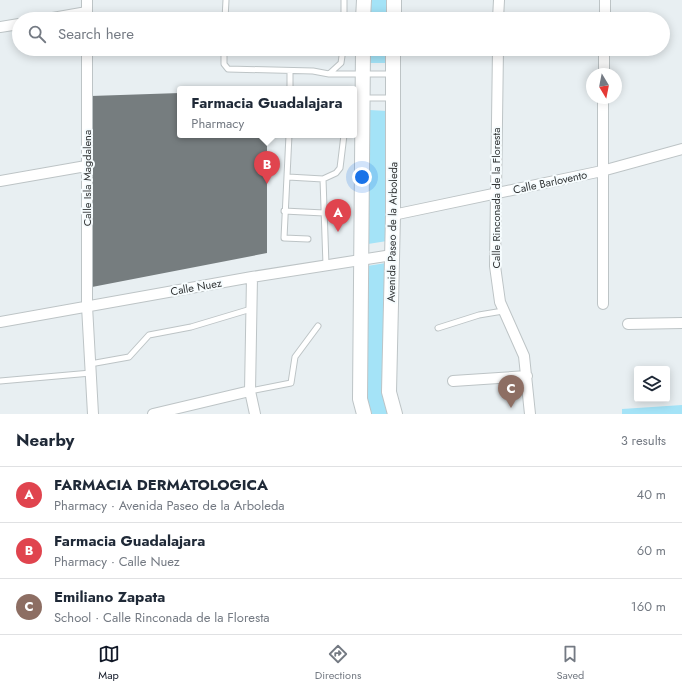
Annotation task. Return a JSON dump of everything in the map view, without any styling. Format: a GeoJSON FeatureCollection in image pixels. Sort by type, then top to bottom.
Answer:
{"type":"FeatureCollection","features":[{"type":"Feature","properties":{"kind":"street"},"geometry":{"type":"LineString","coordinates":[[87,0],[87,12]]}},
{"type":"Feature","properties":{"kind":"street"},"geometry":{"type":"LineString","coordinates":[[363,12],[364,0]]}},
{"type":"Feature","properties":{"kind":"street"},"geometry":{"type":"LineString","coordinates":[[394,0],[394,12]]}},
{"type":"Feature","properties":{"kind":"street"},"geometry":{"type":"LineString","coordinates":[[498,12],[499,0]]}},
{"type":"Feature","properties":{"kind":"street"},"geometry":{"type":"LineString","coordinates":[[604,12],[605,0]]}},
{"type":"Feature","properties":{"kind":"street"},"geometry":{"type":"LineString","coordinates":[[0,27],[12,25]]}},
{"type":"Feature","properties":{"kind":"street","name":"Calle Isla Magdalena"},"geometry":{"type":"LineString","coordinates":[[87,56],[87,306],[93,414]]}},
{"type":"Feature","properties":{"kind":"street"},"geometry":{"type":"LineString","coordinates":[[363,56],[362,75],[358,98],[361,260],[360,399],[364,414]]}},
{"type":"Feature","properties":{"kind":"street","name":"Avenida Paseo de la Arboleda"},"geometry":{"type":"LineString","coordinates":[[393,56],[393,215],[389,392],[394,414]]}},
{"type":"Feature","properties":{"kind":"street","name":"Calle Rinconada de la Floresta"},"geometry":{"type":"LineString","coordinates":[[498,56],[495,266],[500,302],[520,345],[527,376],[530,414]]}},
{"type":"Feature","properties":{"kind":"street"},"geometry":{"type":"LineString","coordinates":[[604,56],[604,68]]}},
{"type":"Feature","properties":{"kind":"street"},"geometry":{"type":"LineString","coordinates":[[603,104],[603,304]]}},
{"type":"Feature","properties":{"kind":"street","name":"Calle Barlovento"},"geometry":{"type":"LineString","coordinates":[[393,215],[602,171],[682,149]]}},
{"type":"Feature","properties":{"kind":"street"},"geometry":{"type":"LineString","coordinates":[[0,181],[86,166]]}},
{"type":"Feature","properties":{"kind":"street","name":"Calle Nuez"},"geometry":{"type":"LineString","coordinates":[[0,322],[252,277],[392,255]]}},
{"type":"Feature","properties":{"kind":"street"},"geometry":{"type":"LineString","coordinates":[[252,277],[250,391],[255,414]]}},
{"type":"Feature","properties":{"kind":"street"},"geometry":{"type":"LineString","coordinates":[[628,324],[682,323]]}},
{"type":"Feature","properties":{"kind":"street"},"geometry":{"type":"LineString","coordinates":[[453,381],[527,376]]}},
{"type":"Feature","properties":{"kind":"street"},"geometry":{"type":"LineString","coordinates":[[153,414],[250,391]]}},
{"type":"Feature","properties":{"kind":"lane"},"geometry":{"type":"LineString","coordinates":[[225,12],[226,0]]}},
{"type":"Feature","properties":{"kind":"lane"},"geometry":{"type":"LineString","coordinates":[[344,0],[344,12]]}},
{"type":"Feature","properties":{"kind":"lane"},"geometry":{"type":"LineString","coordinates":[[224,56],[224,64],[228,69],[329,74],[393,74]]}},
{"type":"Feature","properties":{"kind":"lane"},"geometry":{"type":"LineString","coordinates":[[329,74],[341,62],[342,56]]}},
{"type":"Feature","properties":{"kind":"lane"},"geometry":{"type":"LineString","coordinates":[[290,71],[290,86]]}},
{"type":"Feature","properties":{"kind":"lane"},"geometry":{"type":"LineString","coordinates":[[358,98],[393,98]]}},
{"type":"Feature","properties":{"kind":"lane"},"geometry":{"type":"LineString","coordinates":[[289,138],[288,177],[284,212],[284,238],[308,239]]}},
{"type":"Feature","properties":{"kind":"lane"},"geometry":{"type":"LineString","coordinates":[[288,177],[323,179],[338,171],[344,138]]}},
{"type":"Feature","properties":{"kind":"lane"},"geometry":{"type":"LineString","coordinates":[[323,179],[326,266]]}},
{"type":"Feature","properties":{"kind":"lane"},"geometry":{"type":"LineString","coordinates":[[284,212],[324,213]]}},
{"type":"Feature","properties":{"kind":"lane"},"geometry":{"type":"LineString","coordinates":[[0,381],[91,368],[129,356],[149,335],[191,326],[251,309]]}},
{"type":"Feature","properties":{"kind":"lane"},"geometry":{"type":"LineString","coordinates":[[438,328],[479,315],[503,311]]}},
{"type":"Feature","properties":{"kind":"lane"},"geometry":{"type":"LineString","coordinates":[[250,391],[291,383],[295,357],[318,326]]}},
{"type":"Feature","properties":{"kind":"shaded area"},"geometry":{"type":"Polygon","coordinates":[[[370,0],[389,0],[388,12],[370,12],[370,0]]]}},
{"type":"Feature","properties":{"kind":"shaded area"},"geometry":{"type":"Polygon","coordinates":[[[370,56],[388,56],[388,63],[370,63],[370,56]]]}},
{"type":"Feature","properties":{"kind":"shaded area"},"geometry":{"type":"Polygon","coordinates":[[[369,110],[388,111],[387,241],[368,244],[369,110]]]}},
{"type":"Feature","properties":{"kind":"shaded area"},"geometry":{"type":"Polygon","coordinates":[[[386,263],[388,414],[370,414],[365,396],[367,266],[386,263]]]}},
{"type":"Feature","properties":{"kind":"shaded area"},"geometry":{"type":"Polygon","coordinates":[[[682,405],[682,414],[622,414],[622,409],[682,405]]]}},
{"type":"Feature","properties":{"kind":"building"},"geometry":{"type":"Polygon","coordinates":[[[177,93],[177,138],[267,138],[267,253],[92,287],[91,96],[177,93]]]}},
{"type":"Feature","properties":{"kind":"place","name":"Farmacia Guadalajara"},"geometry":{"type":"Point","coordinates":[267,184]}},
{"type":"Feature","properties":{"kind":"place","name":"FARMACIA DERMATOLOGICA"},"geometry":{"type":"Point","coordinates":[338,232]}},
{"type":"Feature","properties":{"kind":"place","name":"Emiliano Zapata"},"geometry":{"type":"Point","coordinates":[511,408]}}]}
